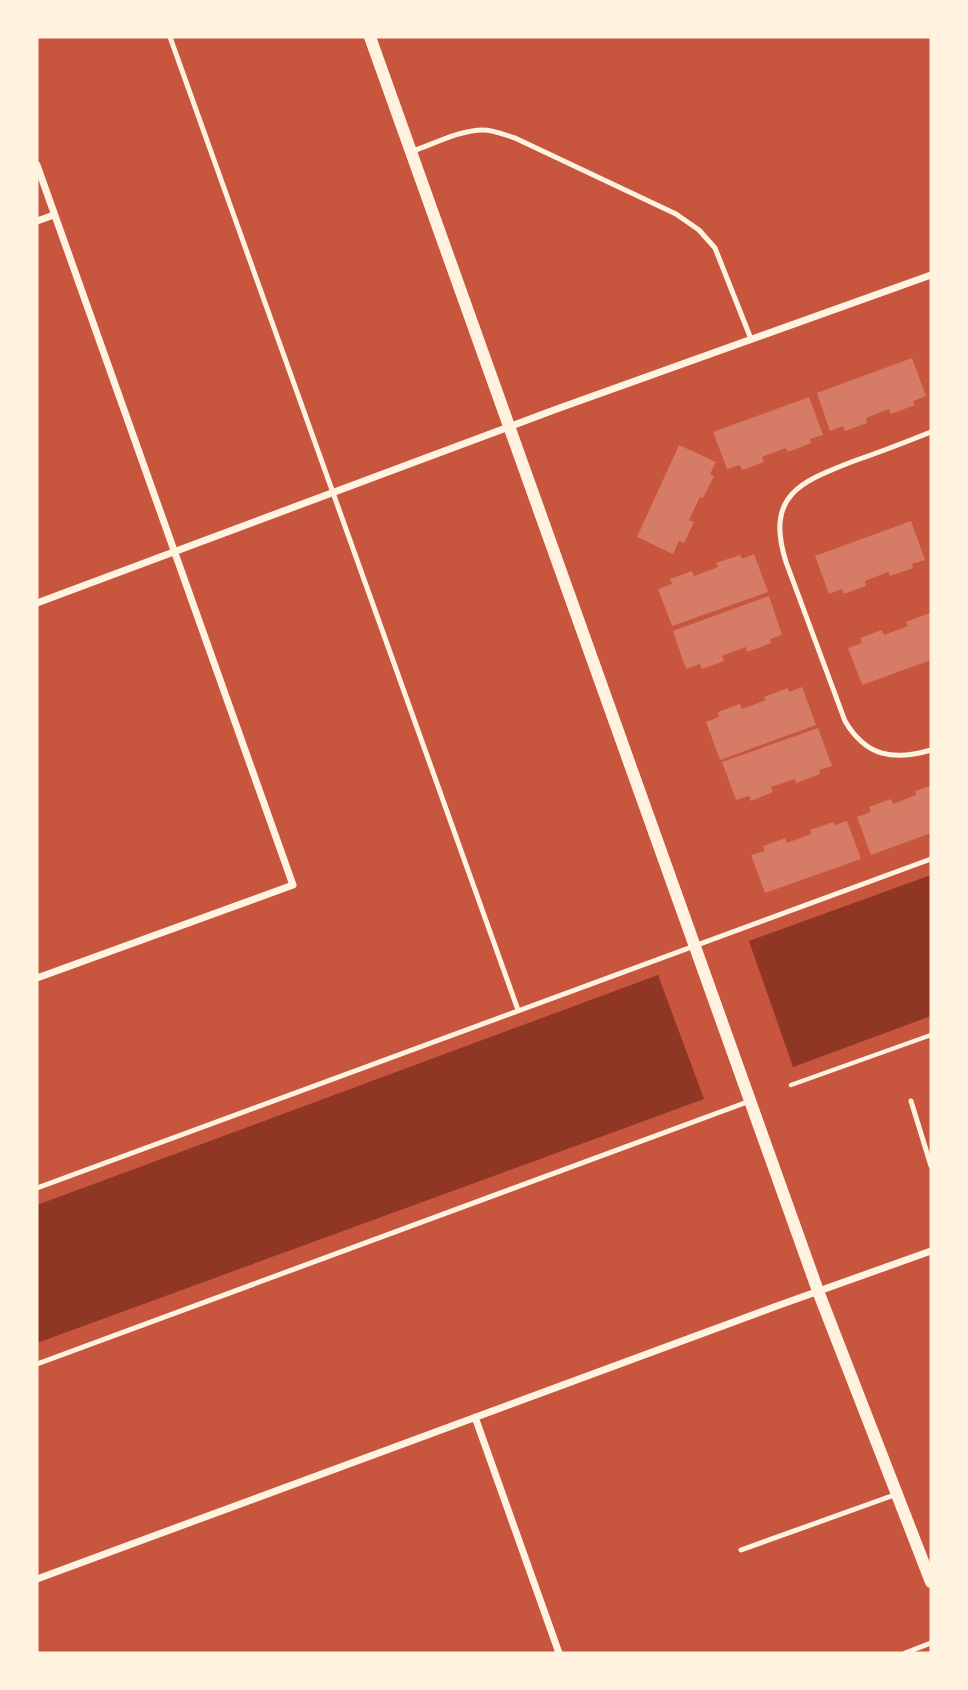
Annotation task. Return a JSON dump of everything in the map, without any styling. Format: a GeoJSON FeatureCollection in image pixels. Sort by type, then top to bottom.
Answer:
{"type":"FeatureCollection","features":[{"type":"Feature","properties":{"kind":"street"},"geometry":{"type":"LineString","coordinates":[[370,37],[818,1291],[931,1582]]}},
{"type":"Feature","properties":{"kind":"street"},"geometry":{"type":"LineString","coordinates":[[37,165],[293,885],[37,978]]}},
{"type":"Feature","properties":{"kind":"street"},"geometry":{"type":"LineString","coordinates":[[37,221],[54,215]]}},
{"type":"Feature","properties":{"kind":"street"},"geometry":{"type":"LineString","coordinates":[[37,603],[931,275]]}},
{"type":"Feature","properties":{"kind":"street"},"geometry":{"type":"LineString","coordinates":[[37,1579],[931,1251]]}},
{"type":"Feature","properties":{"kind":"street"},"geometry":{"type":"LineString","coordinates":[[475,1418],[559,1653]]}},
{"type":"Feature","properties":{"kind":"lane"},"geometry":{"type":"LineString","coordinates":[[170,37],[518,1010]]}},
{"type":"Feature","properties":{"kind":"lane"},"geometry":{"type":"LineString","coordinates":[[411,152],[467,133],[492,131],[515,138],[676,214],[699,230],[715,248],[751,339]]}},
{"type":"Feature","properties":{"kind":"lane"},"geometry":{"type":"LineString","coordinates":[[931,432],[822,473],[799,486],[785,503],[779,537],[851,732],[860,741],[882,754],[913,755],[931,750]]}},
{"type":"Feature","properties":{"kind":"lane"},"geometry":{"type":"LineString","coordinates":[[37,1188],[931,859]]}},
{"type":"Feature","properties":{"kind":"lane"},"geometry":{"type":"LineString","coordinates":[[37,1364],[750,1101]]}},
{"type":"Feature","properties":{"kind":"lane"},"geometry":{"type":"LineString","coordinates":[[911,1101],[931,1166]]}},
{"type":"Feature","properties":{"kind":"lane"},"geometry":{"type":"LineString","coordinates":[[741,1550],[897,1494]]}},
{"type":"Feature","properties":{"kind":"lane"},"geometry":{"type":"LineString","coordinates":[[905,1653],[931,1643]]}},
{"type":"Feature","properties":{"kind":"path"},"geometry":{"type":"LineString","coordinates":[[791,1085],[931,1035]]}},
{"type":"Feature","properties":{"kind":"shaded area"},"geometry":{"type":"Polygon","coordinates":[[[931,875],[931,1016],[793,1067],[749,941],[931,875]]]}},
{"type":"Feature","properties":{"kind":"shaded area"},"geometry":{"type":"Polygon","coordinates":[[[658,975],[704,1099],[37,1343],[37,1205],[658,975]]]}},
{"type":"Feature","properties":{"kind":"building"},"geometry":{"type":"Polygon","coordinates":[[[912,358],[926,396],[913,401],[915,405],[891,414],[889,409],[866,418],[867,423],[845,431],[843,426],[830,431],[817,393],[912,358]]]}},
{"type":"Feature","properties":{"kind":"building"},"geometry":{"type":"Polygon","coordinates":[[[809,397],[823,435],[788,452],[786,448],[762,457],[764,462],[742,470],[740,465],[727,469],[713,432],[809,397]]]}},
{"type":"Feature","properties":{"kind":"building"},"geometry":{"type":"Polygon","coordinates":[[[679,445],[716,462],[710,474],[714,476],[689,520],[694,522],[684,543],[679,541],[673,554],[637,537],[679,445]]]}},
{"type":"Feature","properties":{"kind":"building"},"geometry":{"type":"Polygon","coordinates":[[[911,521],[925,560],[912,564],[913,568],[890,576],[888,572],[865,581],[866,586],[844,594],[842,589],[829,594],[815,556],[911,521]]]}},
{"type":"Feature","properties":{"kind":"building"},"geometry":{"type":"Polygon","coordinates":[[[754,554],[768,592],[672,626],[658,589],[672,584],[670,579],[692,571],[694,576],[718,567],[716,563],[740,555],[742,559],[754,554]]]}},
{"type":"Feature","properties":{"kind":"building"},"geometry":{"type":"Polygon","coordinates":[[[769,596],[782,635],[770,639],[771,643],[747,652],[746,647],[722,656],[724,661],[702,669],[700,664],[686,669],[673,631],[769,596]]]}},
{"type":"Feature","properties":{"kind":"building"},"geometry":{"type":"Polygon","coordinates":[[[930,613],[931,660],[862,685],[848,648],[862,643],[860,638],[882,630],[884,635],[908,626],[906,622],[930,613]]]}},
{"type":"Feature","properties":{"kind":"building"},"geometry":{"type":"Polygon","coordinates":[[[802,687],[816,725],[720,760],[706,722],[719,717],[718,712],[740,704],[742,709],[788,688],[789,692],[802,687]]]}},
{"type":"Feature","properties":{"kind":"building"},"geometry":{"type":"Polygon","coordinates":[[[818,728],[832,766],[819,770],[820,774],[796,783],[795,779],[771,787],[773,792],[751,801],[749,796],[736,800],[722,762],[818,728]]]}},
{"type":"Feature","properties":{"kind":"building"},"geometry":{"type":"Polygon","coordinates":[[[931,786],[931,833],[871,855],[857,817],[871,812],[869,807],[891,799],[893,804],[916,795],[915,791],[931,786]]]}},
{"type":"Feature","properties":{"kind":"building"},"geometry":{"type":"Polygon","coordinates":[[[847,821],[861,859],[765,893],[751,855],[765,851],[763,846],[785,838],[787,843],[811,834],[810,830],[833,822],[835,825],[847,821]]]}}]}
